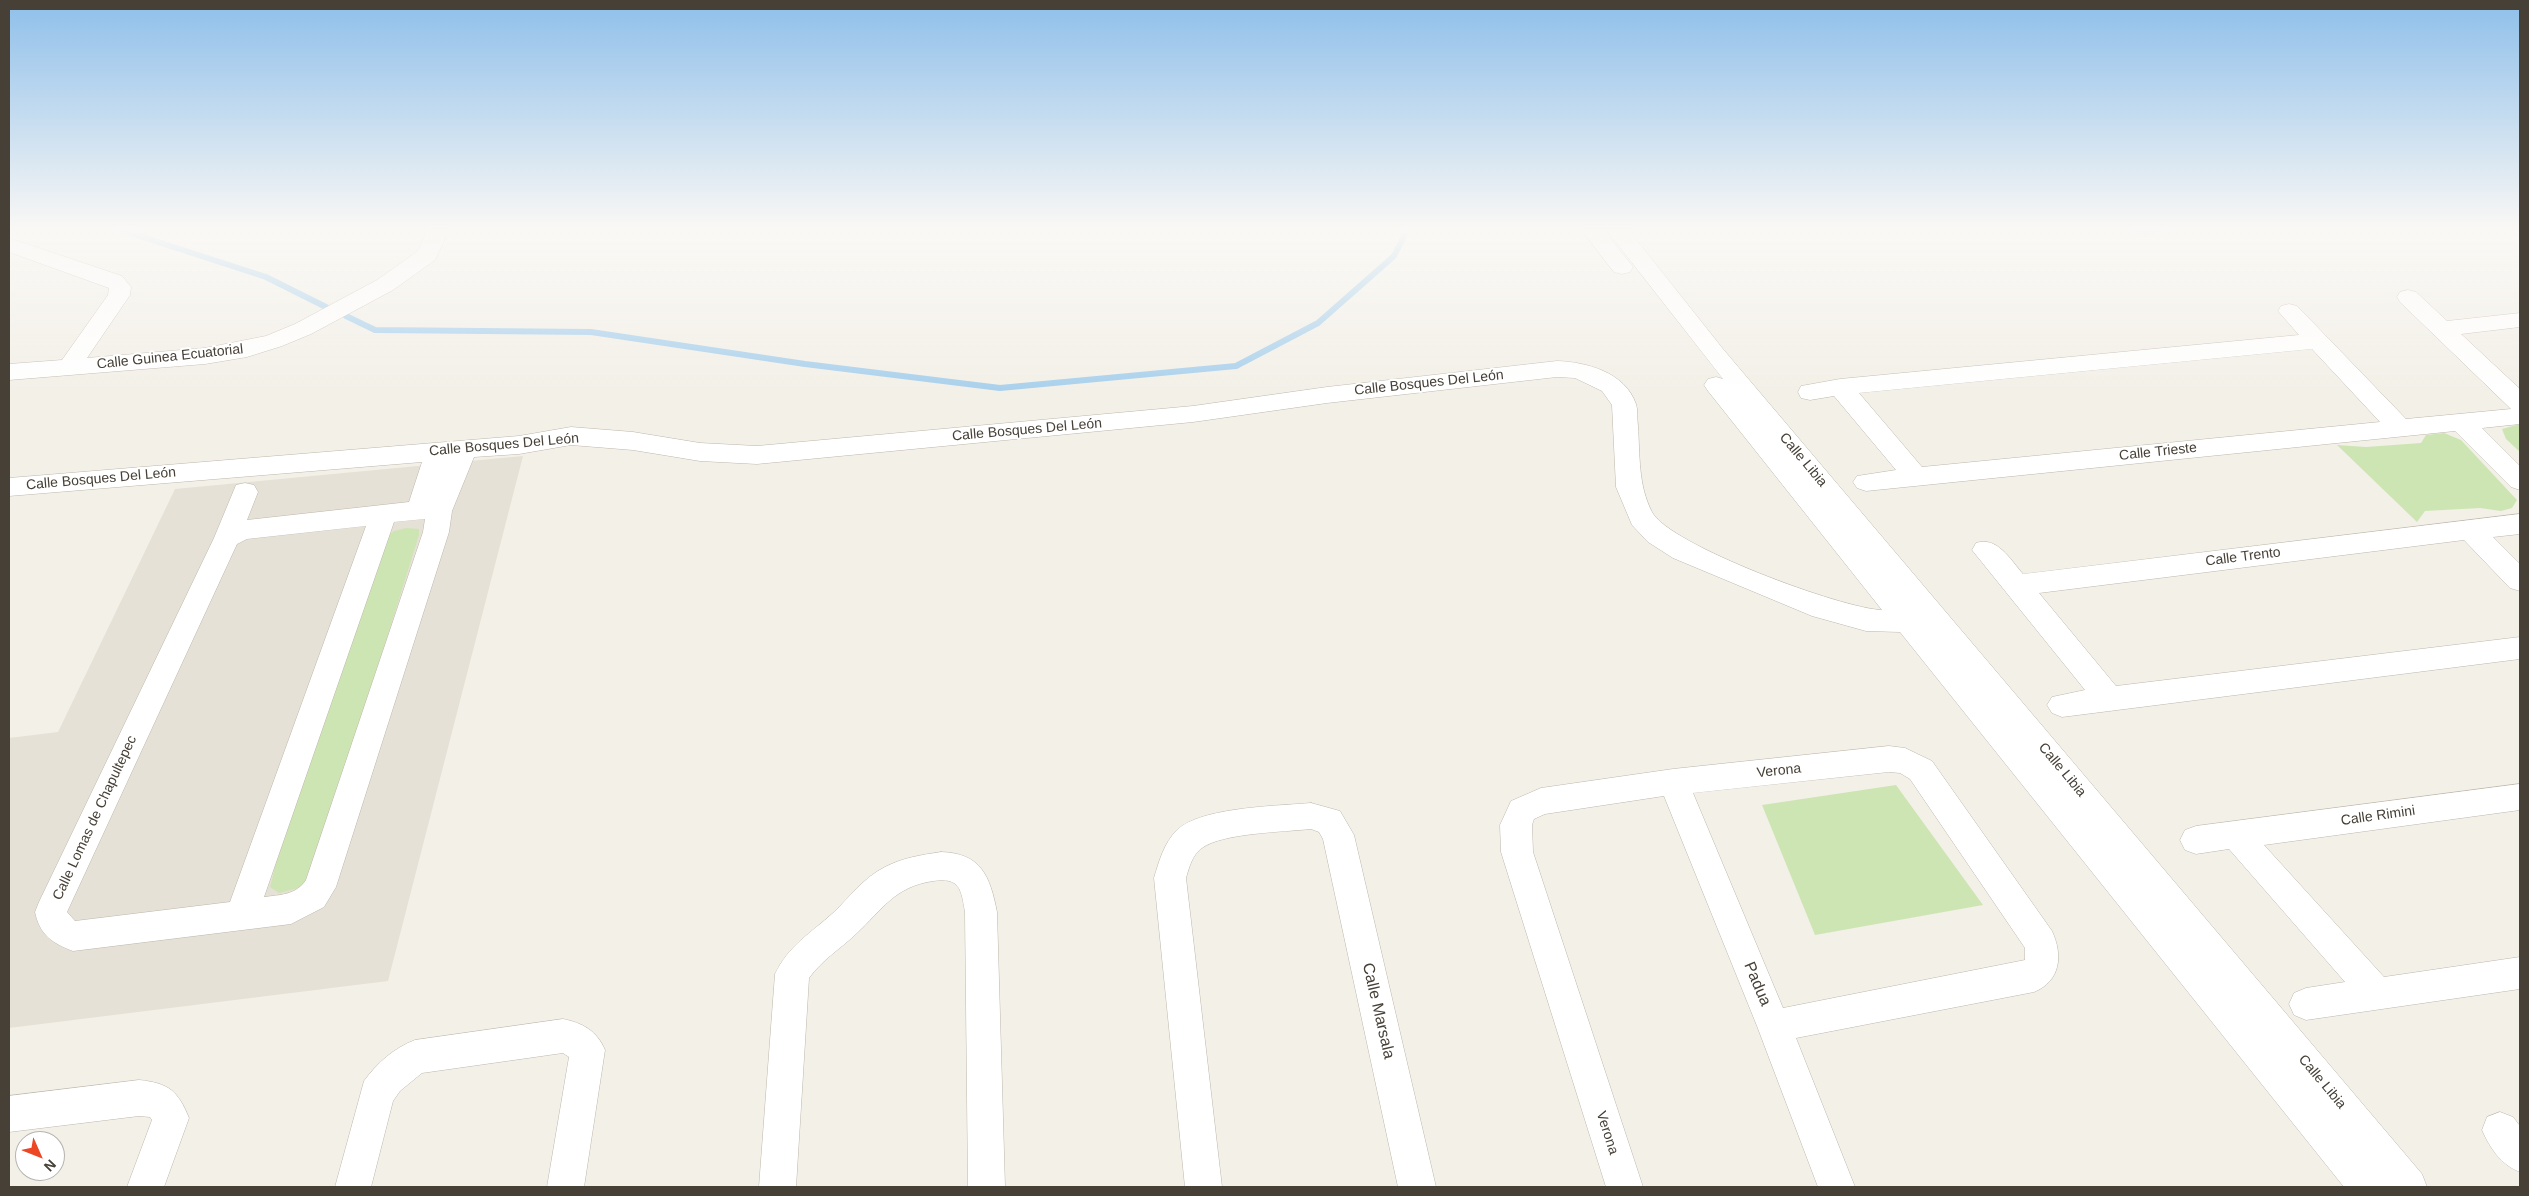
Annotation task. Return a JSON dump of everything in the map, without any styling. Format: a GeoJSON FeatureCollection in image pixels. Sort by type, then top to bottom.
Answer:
{"type":"FeatureCollection","features":[{"type":"Feature","properties":{"kind":"street"},"geometry":{"type":"LineString","coordinates":[[69,367],[119,295],[120,287],[117,284]]}},
{"type":"Feature","properties":{"kind":"street","name":"Calle Guinea Ecuatorial"},"geometry":{"type":"LineString","coordinates":[[9,372],[206,356],[248,349],[303,329],[387,284]]}},
{"type":"Feature","properties":{"kind":"street"},"geometry":{"type":"LineString","coordinates":[[1640,284],[1704,356]]}},
{"type":"Feature","properties":{"kind":"street"},"geometry":{"type":"LineString","coordinates":[[1654,284],[1704,356]]}},
{"type":"Feature","properties":{"kind":"street"},"geometry":{"type":"LineString","coordinates":[[2408,298],[2520,403]]}},
{"type":"Feature","properties":{"kind":"street"},"geometry":{"type":"LineString","coordinates":[[2289,311],[2400,428]]}},
{"type":"Feature","properties":{"kind":"street"},"geometry":{"type":"LineString","coordinates":[[2442,329],[2520,320]]}},
{"type":"Feature","properties":{"kind":"street"},"geometry":{"type":"LineString","coordinates":[[1810,392],[1840,387],[2317,341]]}},
{"type":"Feature","properties":{"kind":"street","name":"Calle Libia"},"geometry":{"type":"LineString","coordinates":[[1704,356],[1908,621],[2367,1187]]}},
{"type":"Feature","properties":{"kind":"street","name":"Calle Libia"},"geometry":{"type":"LineString","coordinates":[[1704,356],[2409,1187]]}},
{"type":"Feature","properties":{"kind":"street","name":"Calle Bosques Del León"},"geometry":{"type":"LineString","coordinates":[[9,487],[519,445],[571,436],[633,441],[700,452],[757,455],[1193,414],[1336,394],[1557,369],[1579,370],[1610,385],[1624,404],[1629,487],[1641,518],[1657,535],[1682,550],[1822,608],[1866,620],[1908,621]]}},
{"type":"Feature","properties":{"kind":"street"},"geometry":{"type":"LineString","coordinates":[[1840,387],[1916,476]]}},
{"type":"Feature","properties":{"kind":"street","name":"Calle Trieste"},"geometry":{"type":"LineString","coordinates":[[1866,482],[2520,416]]}},
{"type":"Feature","properties":{"kind":"street"},"geometry":{"type":"LineString","coordinates":[[2460,421],[2520,481]]}},
{"type":"Feature","properties":{"kind":"street","name":"Calle Lomas de Chapultepec"},"geometry":{"type":"LineString","coordinates":[[429,511],[465,448]]}},
{"type":"Feature","properties":{"kind":"street","name":"Calle Lomas de Chapultepec"},"geometry":{"type":"LineString","coordinates":[[245,492],[227,538],[51,912],[53,922],[60,930],[73,936],[290,909],[313,896],[320,887],[436,532],[429,511],[438,451]]}},
{"type":"Feature","properties":{"kind":"street"},"geometry":{"type":"LineString","coordinates":[[227,538],[241,530],[429,511]]}},
{"type":"Feature","properties":{"kind":"street"},"geometry":{"type":"LineString","coordinates":[[242,914],[383,516]]}},
{"type":"Feature","properties":{"kind":"street","name":"Calle Trento"},"geometry":{"type":"LineString","coordinates":[[2017,585],[2520,524]]}},
{"type":"Feature","properties":{"kind":"street"},"geometry":{"type":"LineString","coordinates":[[2469,529],[2520,581]]}},
{"type":"Feature","properties":{"kind":"street"},"geometry":{"type":"LineString","coordinates":[[1985,550],[2017,585],[2110,700]]}},
{"type":"Feature","properties":{"kind":"street"},"geometry":{"type":"LineString","coordinates":[[2062,705],[2520,648]]}},
{"type":"Feature","properties":{"kind":"street","name":"Verona"},"geometry":{"type":"LineString","coordinates":[[1624,1187],[1516,852],[1516,825],[1522,810],[1540,801],[1673,782],[1889,759],[1914,765],[1921,770],[2035,934],[2044,952],[2042,966],[2034,976],[1774,1026]]}},
{"type":"Feature","properties":{"kind":"street","name":"Padua"},"geometry":{"type":"LineString","coordinates":[[1673,782],[1774,1026],[1836,1187]]}},
{"type":"Feature","properties":{"kind":"street","name":"Calle Rimini"},"geometry":{"type":"LineString","coordinates":[[2196,840],[2520,797]]}},
{"type":"Feature","properties":{"kind":"street","name":"Calle Marsala"},"geometry":{"type":"LineString","coordinates":[[1203,1187],[1170,878],[1177,856],[1189,838],[1211,827],[1311,816],[1328,820],[1338,835],[1417,1187]]}},
{"type":"Feature","properties":{"kind":"street"},"geometry":{"type":"LineString","coordinates":[[2236,835],[2378,995]]}},
{"type":"Feature","properties":{"kind":"street"},"geometry":{"type":"LineString","coordinates":[[777,1187],[792,974],[802,958],[843,924],[884,884],[906,872],[947,864],[961,868],[968,875],[977,890],[981,912],[987,1187]]}},
{"type":"Feature","properties":{"kind":"street"},"geometry":{"type":"LineString","coordinates":[[2306,1004],[2520,973]]}},
{"type":"Feature","properties":{"kind":"street"},"geometry":{"type":"LineString","coordinates":[[353,1187],[377,1092],[400,1067],[415,1057],[563,1036],[574,1038],[588,1050],[566,1187]]}},
{"type":"Feature","properties":{"kind":"street"},"geometry":{"type":"LineString","coordinates":[[9,1114],[139,1098],[156,1099],[166,1106],[171,1118],[146,1187]]}},
{"type":"Feature","properties":{"kind":"shaded area"},"geometry":{"type":"Polygon","coordinates":[[[523,456],[388,981],[9,1028],[9,738],[58,732],[175,489],[523,456]]]}},
{"type":"Feature","properties":{"kind":"green space"},"geometry":{"type":"Polygon","coordinates":[[[2520,424],[2520,452],[2506,439],[2502,429],[2520,424]]]}},
{"type":"Feature","properties":{"kind":"green space"},"geometry":{"type":"Polygon","coordinates":[[[2444,433],[2461,440],[2517,500],[2512,508],[2501,511],[2480,508],[2425,511],[2417,522],[2337,445],[2366,447],[2421,443],[2426,435],[2444,433]]]}},
{"type":"Feature","properties":{"kind":"green space"},"geometry":{"type":"Polygon","coordinates":[[[406,528],[419,529],[419,535],[315,869],[306,886],[279,893],[270,887],[276,863],[387,537],[394,531],[406,528]]]}},
{"type":"Feature","properties":{"kind":"green space"},"geometry":{"type":"Polygon","coordinates":[[[1896,785],[1983,905],[1815,935],[1762,805],[1896,785]]]}},
{"type":"Feature","properties":{"kind":"waterway"},"geometry":{"type":"LineString","coordinates":[[280,284],[326,307]]}},
{"type":"Feature","properties":{"kind":"waterway"},"geometry":{"type":"LineString","coordinates":[[346,316],[375,330],[591,332],[805,364],[1000,388],[1236,366],[1318,323],[1362,284]]}}]}
